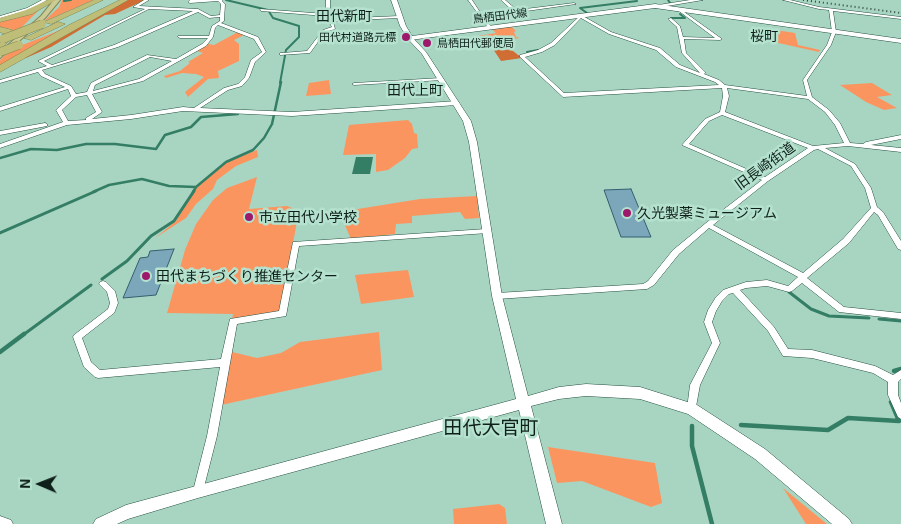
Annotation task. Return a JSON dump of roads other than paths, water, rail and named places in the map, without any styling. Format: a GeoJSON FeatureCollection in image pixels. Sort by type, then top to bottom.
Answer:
{"type":"FeatureCollection","features":[{"type":"Feature","properties":{"kind":"highway"},"geometry":{"type":"LineString","coordinates":[[0,18],[29,12],[54,0]]}},
{"type":"Feature","properties":{"kind":"highway"},"geometry":{"type":"LineString","coordinates":[[0,50],[54,0]]}},
{"type":"Feature","properties":{"kind":"highway"},"geometry":{"type":"LineString","coordinates":[[0,56],[43,17],[54,0]]}},
{"type":"Feature","properties":{"kind":"highway"},"geometry":{"type":"LineString","coordinates":[[40,27],[99,0]]}},
{"type":"Feature","properties":{"kind":"highway"},"geometry":{"type":"LineString","coordinates":[[0,50],[117,0]]}},
{"type":"Feature","properties":{"kind":"highway"},"geometry":{"type":"LineString","coordinates":[[1,41],[108,4],[125,0]]}},
{"type":"Feature","properties":{"kind":"highway"},"geometry":{"type":"LineString","coordinates":[[0,50],[19,45],[108,4]]}},
{"type":"Feature","properties":{"kind":"highway"},"geometry":{"type":"LineString","coordinates":[[0,69],[108,4]]}},
{"type":"Feature","properties":{"kind":"highway"},"geometry":{"type":"LineString","coordinates":[[0,29],[9,32],[10,35],[0,50]]}},
{"type":"Feature","properties":{"kind":"main road"},"geometry":{"type":"LineString","coordinates":[[394,0],[399,17],[410,38]]}},
{"type":"Feature","properties":{"kind":"main road","name":"鳥栖田代線"},"geometry":{"type":"LineString","coordinates":[[410,38],[655,6],[901,41]]}},
{"type":"Feature","properties":{"kind":"street"},"geometry":{"type":"LineString","coordinates":[[0,18],[28,9],[45,0]]}},
{"type":"Feature","properties":{"kind":"street"},"geometry":{"type":"LineString","coordinates":[[147,0],[135,7],[198,10],[210,17],[222,16]]}},
{"type":"Feature","properties":{"kind":"street"},"geometry":{"type":"LineString","coordinates":[[66,122],[59,110],[74,96],[141,80],[204,45],[211,38],[213,28],[219,24],[223,4],[220,0],[190,2],[192,0]]}},
{"type":"Feature","properties":{"kind":"street"},"geometry":{"type":"LineString","coordinates":[[284,54],[308,52],[324,31],[334,28],[329,18],[328,0]]}},
{"type":"Feature","properties":{"kind":"street"},"geometry":{"type":"LineString","coordinates":[[470,0],[490,28]]}},
{"type":"Feature","properties":{"kind":"street"},"geometry":{"type":"LineString","coordinates":[[503,0],[516,12]]}},
{"type":"Feature","properties":{"kind":"street"},"geometry":{"type":"LineString","coordinates":[[569,0],[592,24],[610,33],[658,49],[678,66],[701,74],[724,86]]}},
{"type":"Feature","properties":{"kind":"street"},"geometry":{"type":"LineString","coordinates":[[655,6],[701,0]]}},
{"type":"Feature","properties":{"kind":"street"},"geometry":{"type":"LineString","coordinates":[[785,0],[831,9],[901,18]]}},
{"type":"Feature","properties":{"kind":"street"},"geometry":{"type":"LineString","coordinates":[[481,16],[574,4]]}},
{"type":"Feature","properties":{"kind":"street"},"geometry":{"type":"LineString","coordinates":[[51,66],[40,61],[149,8]]}},
{"type":"Feature","properties":{"kind":"street"},"geometry":{"type":"LineString","coordinates":[[261,10],[270,9],[329,18],[399,17]]}},
{"type":"Feature","properties":{"kind":"street"},"geometry":{"type":"LineString","coordinates":[[810,98],[804,80],[829,45],[834,32],[831,9]]}},
{"type":"Feature","properties":{"kind":"street"},"geometry":{"type":"LineString","coordinates":[[0,82],[116,46],[198,10]]}},
{"type":"Feature","properties":{"kind":"street"},"geometry":{"type":"LineString","coordinates":[[680,10],[720,39],[682,38]]}},
{"type":"Feature","properties":{"kind":"street"},"geometry":{"type":"LineString","coordinates":[[583,16],[553,44],[540,51],[522,56],[563,95],[724,86],[810,98],[827,111],[838,124],[848,144]]}},
{"type":"Feature","properties":{"kind":"street"},"geometry":{"type":"LineString","coordinates":[[670,19],[679,27],[684,53],[704,72],[701,74]]}},
{"type":"Feature","properties":{"kind":"street"},"geometry":{"type":"LineString","coordinates":[[197,108],[226,89],[240,85],[247,78],[253,61],[264,52],[256,38],[219,24]]}},
{"type":"Feature","properties":{"kind":"street"},"geometry":{"type":"LineString","coordinates":[[180,37],[211,38]]}},
{"type":"Feature","properties":{"kind":"street"},"geometry":{"type":"LineString","coordinates":[[410,38],[424,53],[457,104],[467,122],[473,142],[497,296],[554,524]]}},
{"type":"Feature","properties":{"kind":"street"},"geometry":{"type":"LineString","coordinates":[[89,93],[93,84],[149,56],[176,60]]}},
{"type":"Feature","properties":{"kind":"street"},"geometry":{"type":"LineString","coordinates":[[39,70],[69,88],[74,96]]}},
{"type":"Feature","properties":{"kind":"street"},"geometry":{"type":"LineString","coordinates":[[354,84],[441,79]]}},
{"type":"Feature","properties":{"kind":"street"},"geometry":{"type":"LineString","coordinates":[[722,113],[726,96],[724,86]]}},
{"type":"Feature","properties":{"kind":"street"},"geometry":{"type":"LineString","coordinates":[[0,109],[69,88]]}},
{"type":"Feature","properties":{"kind":"street"},"geometry":{"type":"LineString","coordinates":[[87,120],[99,112],[89,93]]}},
{"type":"Feature","properties":{"kind":"street"},"geometry":{"type":"LineString","coordinates":[[0,134],[66,122],[197,108],[273,113],[332,112],[457,104]]}},
{"type":"Feature","properties":{"kind":"street"},"geometry":{"type":"LineString","coordinates":[[766,180],[686,145],[706,120],[722,113],[815,148],[853,165],[868,188],[874,208],[882,214],[901,247]]}},
{"type":"Feature","properties":{"kind":"street"},"geometry":{"type":"LineString","coordinates":[[0,146],[57,124]]}},
{"type":"Feature","properties":{"kind":"street"},"geometry":{"type":"LineString","coordinates":[[863,145],[901,137]]}},
{"type":"Feature","properties":{"kind":"street","name":"旧長崎街道"},"geometry":{"type":"LineString","coordinates":[[497,296],[644,287],[650,283],[676,252],[708,225],[766,180],[815,148],[848,144],[901,150]]}},
{"type":"Feature","properties":{"kind":"street"},"geometry":{"type":"LineString","coordinates":[[692,409],[694,384],[716,343],[708,322],[712,310],[726,292],[768,283],[789,288],[846,241],[874,208]]}},
{"type":"Feature","properties":{"kind":"street"},"geometry":{"type":"LineString","coordinates":[[708,225],[802,277],[842,310],[901,316]]}},
{"type":"Feature","properties":{"kind":"street"},"geometry":{"type":"LineString","coordinates":[[198,491],[212,436],[233,321],[283,314],[296,244],[486,231]]}},
{"type":"Feature","properties":{"kind":"street"},"geometry":{"type":"LineString","coordinates":[[103,284],[111,291],[114,303],[111,310],[77,337],[87,364],[98,374],[225,363]]}},
{"type":"Feature","properties":{"kind":"street"},"geometry":{"type":"LineString","coordinates":[[734,289],[760,316],[786,353],[821,356],[897,377],[893,396],[901,414]]}},
{"type":"Feature","properties":{"kind":"street"},"geometry":{"type":"LineString","coordinates":[[101,524],[126,512],[198,491],[559,393],[615,390],[640,392],[692,409],[760,454],[844,524]]}},
{"type":"Feature","properties":{"kind":"street"},"geometry":{"type":"LineString","coordinates":[[0,522],[7,524]]}},
{"type":"Feature","properties":{"kind":"waterway"},"geometry":{"type":"LineString","coordinates":[[64,1],[71,0]]}},
{"type":"Feature","properties":{"kind":"waterway"},"geometry":{"type":"LineString","coordinates":[[226,0],[268,10],[273,18],[299,26],[299,37],[286,50],[280,83]]}},
{"type":"Feature","properties":{"kind":"waterway"},"geometry":{"type":"LineString","coordinates":[[587,13],[580,8],[637,1]]}},
{"type":"Feature","properties":{"kind":"waterway"},"geometry":{"type":"LineString","coordinates":[[671,18],[685,18],[680,14]]}},
{"type":"Feature","properties":{"kind":"waterway"},"geometry":{"type":"LineString","coordinates":[[527,52],[538,50]]}},
{"type":"Feature","properties":{"kind":"waterway"},"geometry":{"type":"LineString","coordinates":[[196,187],[226,162],[253,150],[264,138],[272,124],[281,82]]}},
{"type":"Feature","properties":{"kind":"waterway"},"geometry":{"type":"LineString","coordinates":[[0,158],[31,149],[57,150],[86,144],[115,144],[156,149],[165,135],[191,127],[201,117],[238,114]]}},
{"type":"Feature","properties":{"kind":"waterway"},"geometry":{"type":"LineString","coordinates":[[93,192],[109,185],[142,179],[169,186],[196,187]]}},
{"type":"Feature","properties":{"kind":"waterway"},"geometry":{"type":"LineString","coordinates":[[193,192],[196,187]]}},
{"type":"Feature","properties":{"kind":"waterway"},"geometry":{"type":"LineString","coordinates":[[0,233],[96,191]]}},
{"type":"Feature","properties":{"kind":"waterway"},"geometry":{"type":"LineString","coordinates":[[102,279],[127,261],[151,236],[174,221],[194,191]]}},
{"type":"Feature","properties":{"kind":"waterway"},"geometry":{"type":"LineString","coordinates":[[23,335],[91,285]]}},
{"type":"Feature","properties":{"kind":"waterway"},"geometry":{"type":"LineString","coordinates":[[789,292],[811,309],[829,316],[869,318]]}},
{"type":"Feature","properties":{"kind":"waterway"},"geometry":{"type":"LineString","coordinates":[[879,319],[901,321]]}},
{"type":"Feature","properties":{"kind":"waterway"},"geometry":{"type":"LineString","coordinates":[[0,352],[24,334]]}},
{"type":"Feature","properties":{"kind":"waterway"},"geometry":{"type":"LineString","coordinates":[[894,371],[901,369]]}},
{"type":"Feature","properties":{"kind":"waterway"},"geometry":{"type":"LineString","coordinates":[[741,425],[828,430],[848,418],[899,421],[891,402]]}},
{"type":"Feature","properties":{"kind":"waterway"},"geometry":{"type":"LineString","coordinates":[[692,426],[692,446],[712,524]]}},
{"type":"Feature","properties":{"kind":"railway"},"geometry":{"type":"LineString","coordinates":[[803,0],[901,13]]}},
{"type":"Feature","properties":{"kind":"place","name":"田代村道路元標"},"geometry":{"type":"Point","coordinates":[406,37]}},
{"type":"Feature","properties":{"kind":"place","name":"鳥栖田代郵便局"},"geometry":{"type":"Point","coordinates":[427,43]}},
{"type":"Feature","properties":{"kind":"place","name":"久光製薬ミュージアム"},"geometry":{"type":"Point","coordinates":[627,213]}},
{"type":"Feature","properties":{"kind":"place","name":"市立田代小学校"},"geometry":{"type":"Point","coordinates":[249,217]}},
{"type":"Feature","properties":{"kind":"place","name":"田代まちづくり推進センター"},"geometry":{"type":"Point","coordinates":[146,276]}},
{"type":"Feature","properties":{"kind":"district","name":"田代新町"},"geometry":{"type":"Point","coordinates":[344,16]}},
{"type":"Feature","properties":{"kind":"district","name":"桜町"},"geometry":{"type":"Point","coordinates":[764,36]}},
{"type":"Feature","properties":{"kind":"district","name":"田代上町"},"geometry":{"type":"Point","coordinates":[415,90]}},
{"type":"Feature","properties":{"kind":"district","name":"田代大官町"},"geometry":{"type":"Point","coordinates":[491,428]}}]}
